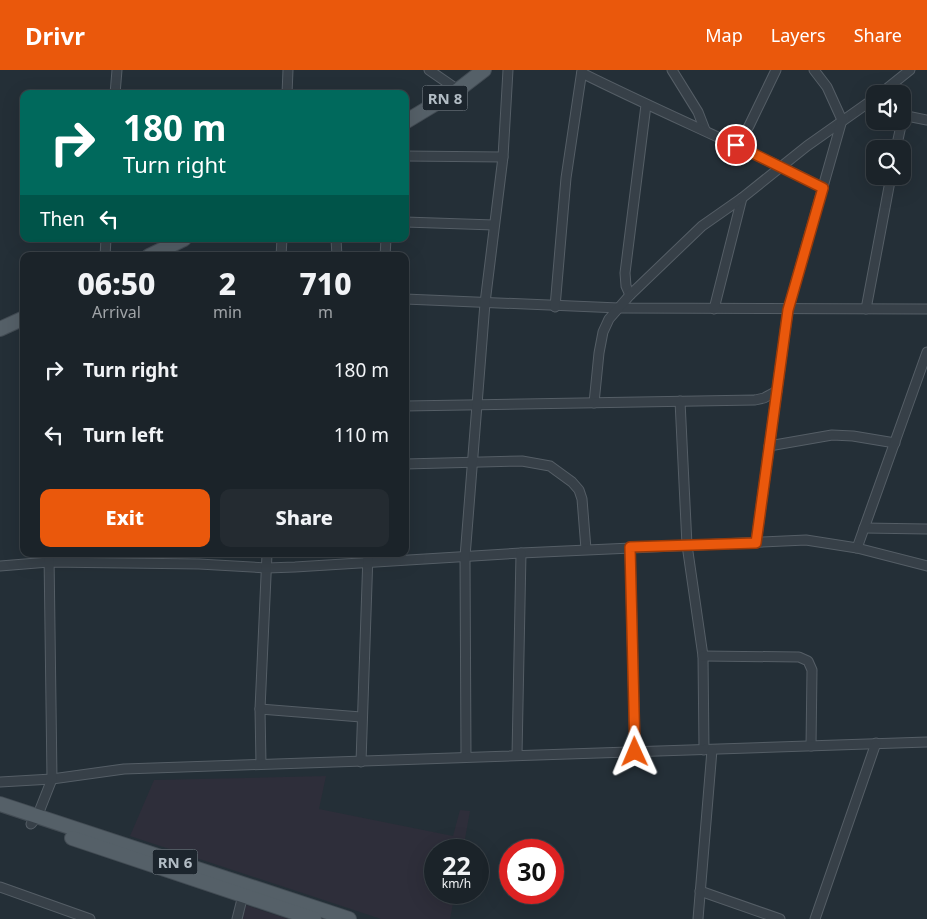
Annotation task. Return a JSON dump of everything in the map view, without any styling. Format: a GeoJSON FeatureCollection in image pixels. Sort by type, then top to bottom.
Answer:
{"type":"FeatureCollection","features":[{"type":"Feature","properties":{"kind":"main road","name":"RN 8"},"geometry":{"type":"LineString","coordinates":[[409,120],[458,90],[484,70]]}},
{"type":"Feature","properties":{"kind":"main road"},"geometry":{"type":"LineString","coordinates":[[157,252],[178,242]]}},
{"type":"Feature","properties":{"kind":"main road"},"geometry":{"type":"LineString","coordinates":[[0,328],[20,320]]}},
{"type":"Feature","properties":{"kind":"main road","name":"RN 6"},"geometry":{"type":"LineString","coordinates":[[0,804],[34,820],[243,896],[314,919]]}},
{"type":"Feature","properties":{"kind":"main road","name":"RN 6"},"geometry":{"type":"LineString","coordinates":[[0,814],[34,820],[349,919]]}},
{"type":"Feature","properties":{"kind":"street"},"geometry":{"type":"LineString","coordinates":[[115,90],[117,70]]}},
{"type":"Feature","properties":{"kind":"street"},"geometry":{"type":"LineString","coordinates":[[287,90],[288,70]]}},
{"type":"Feature","properties":{"kind":"street"},"geometry":{"type":"LineString","coordinates":[[429,70],[458,90]]}},
{"type":"Feature","properties":{"kind":"street"},"geometry":{"type":"LineString","coordinates":[[466,757],[465,557],[485,303],[503,158],[508,70]]}},
{"type":"Feature","properties":{"kind":"street"},"geometry":{"type":"LineString","coordinates":[[672,70],[698,112],[705,130]]}},
{"type":"Feature","properties":{"kind":"street"},"geometry":{"type":"LineString","coordinates":[[736,145],[749,126],[776,70]]}},
{"type":"Feature","properties":{"kind":"street"},"geometry":{"type":"LineString","coordinates":[[756,543],[788,310],[842,120],[827,87],[814,70]]}},
{"type":"Feature","properties":{"kind":"street"},"geometry":{"type":"LineString","coordinates":[[891,85],[910,70]]}},
{"type":"Feature","properties":{"kind":"street"},"geometry":{"type":"LineString","coordinates":[[554,307],[566,178],[582,72],[646,105],[782,166],[823,188]]}},
{"type":"Feature","properties":{"kind":"street"},"geometry":{"type":"LineString","coordinates":[[630,295],[624,273],[646,105]]}},
{"type":"Feature","properties":{"kind":"street"},"geometry":{"type":"LineString","coordinates":[[594,403],[603,332],[609,319],[630,295],[702,226],[742,198],[842,120],[866,106]]}},
{"type":"Feature","properties":{"kind":"street"},"geometry":{"type":"LineString","coordinates":[[911,117],[927,120]]}},
{"type":"Feature","properties":{"kind":"street"},"geometry":{"type":"LineString","coordinates":[[409,156],[503,158]]}},
{"type":"Feature","properties":{"kind":"street"},"geometry":{"type":"LineString","coordinates":[[866,310],[889,185]]}},
{"type":"Feature","properties":{"kind":"street"},"geometry":{"type":"LineString","coordinates":[[714,309],[742,198]]}},
{"type":"Feature","properties":{"kind":"street"},"geometry":{"type":"LineString","coordinates":[[409,222],[494,225]]}},
{"type":"Feature","properties":{"kind":"street"},"geometry":{"type":"LineString","coordinates":[[409,300],[554,307],[788,310],[927,309]]}},
{"type":"Feature","properties":{"kind":"street"},"geometry":{"type":"LineString","coordinates":[[857,548],[927,352]]}},
{"type":"Feature","properties":{"kind":"street"},"geometry":{"type":"LineString","coordinates":[[409,406],[756,400],[776,391]]}},
{"type":"Feature","properties":{"kind":"street"},"geometry":{"type":"LineString","coordinates":[[680,401],[687,545],[703,656],[708,750],[698,919]]}},
{"type":"Feature","properties":{"kind":"street"},"geometry":{"type":"LineString","coordinates":[[769,446],[832,435],[853,436],[894,443]]}},
{"type":"Feature","properties":{"kind":"street"},"geometry":{"type":"LineString","coordinates":[[409,464],[522,461],[550,466],[561,473],[579,490],[582,499],[586,549]]}},
{"type":"Feature","properties":{"kind":"street"},"geometry":{"type":"LineString","coordinates":[[864,528],[927,529]]}},
{"type":"Feature","properties":{"kind":"street"},"geometry":{"type":"LineString","coordinates":[[0,566],[49,558],[266,568],[368,558],[465,557],[521,552],[806,540],[857,548],[927,566]]}},
{"type":"Feature","properties":{"kind":"street"},"geometry":{"type":"LineString","coordinates":[[630,547],[635,752]]}},
{"type":"Feature","properties":{"kind":"street"},"geometry":{"type":"LineString","coordinates":[[517,755],[521,552]]}},
{"type":"Feature","properties":{"kind":"street"},"geometry":{"type":"LineString","coordinates":[[261,764],[260,709],[267,557]]}},
{"type":"Feature","properties":{"kind":"street"},"geometry":{"type":"LineString","coordinates":[[34,820],[52,778],[49,558]]}},
{"type":"Feature","properties":{"kind":"street"},"geometry":{"type":"LineString","coordinates":[[360,762],[368,558]]}},
{"type":"Feature","properties":{"kind":"street"},"geometry":{"type":"LineString","coordinates":[[703,656],[799,657],[808,661],[812,670],[811,746]]}},
{"type":"Feature","properties":{"kind":"street"},"geometry":{"type":"LineString","coordinates":[[260,709],[361,717]]}},
{"type":"Feature","properties":{"kind":"street"},"geometry":{"type":"LineString","coordinates":[[0,782],[124,769],[876,743],[925,743]]}},
{"type":"Feature","properties":{"kind":"street"},"geometry":{"type":"LineString","coordinates":[[815,919],[876,743]]}},
{"type":"Feature","properties":{"kind":"street"},"geometry":{"type":"LineString","coordinates":[[0,887],[90,919]]}},
{"type":"Feature","properties":{"kind":"street"},"geometry":{"type":"LineString","coordinates":[[700,891],[780,919]]}},
{"type":"Feature","properties":{"kind":"street"},"geometry":{"type":"LineString","coordinates":[[237,919],[243,896]]}},
{"type":"Feature","properties":{"kind":"shaded area"},"geometry":{"type":"Polygon","coordinates":[[[326,776],[319,809],[453,836],[460,810],[470,811],[465,839],[424,839],[424,904],[453,904],[450,919],[381,919],[130,836],[154,780],[326,776]]]}},
{"type":"Feature","properties":{"kind":"shaded area"},"geometry":{"type":"Polygon","coordinates":[[[246,905],[288,919],[242,919],[246,905]]]}},
{"type":"Feature","properties":{"kind":"route"},"geometry":{"type":"LineString","coordinates":[[635,752],[630,547],[756,543],[788,310],[823,188],[782,166],[736,145]]}}]}
